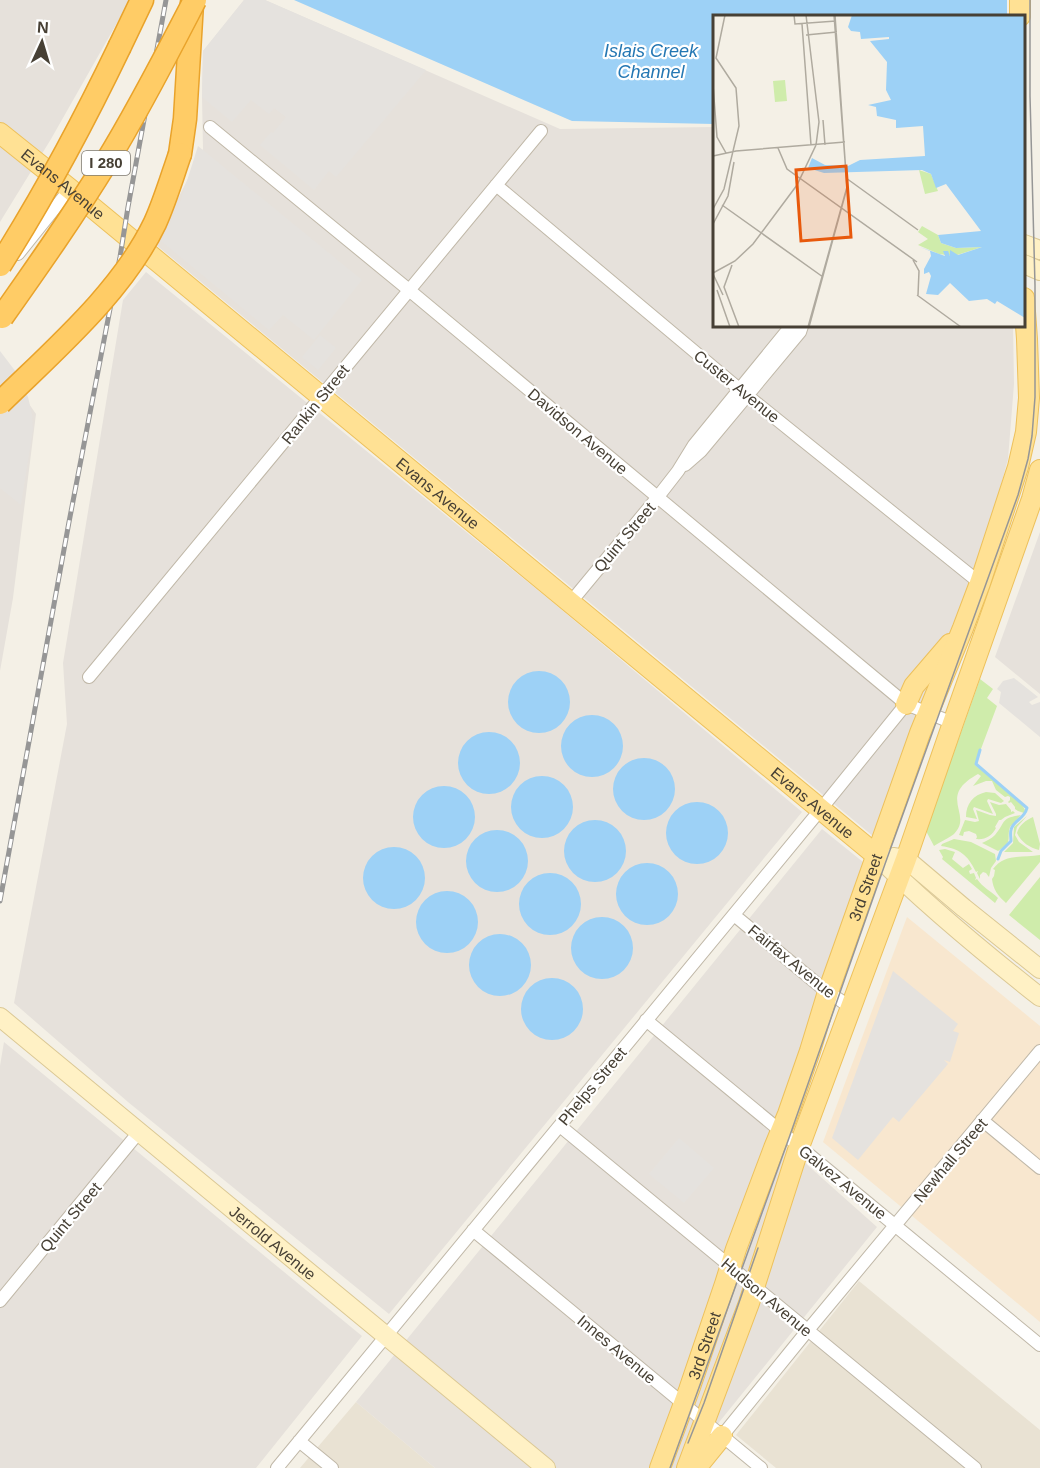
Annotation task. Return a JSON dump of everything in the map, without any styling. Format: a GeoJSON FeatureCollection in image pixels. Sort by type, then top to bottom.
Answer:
{"type":"FeatureCollection","features":[{"type":"Feature","properties":{"kind":"highway","name":"I 280"},"geometry":{"type":"LineString","coordinates":[[0,265],[62,160],[142,0]]}},
{"type":"Feature","properties":{"kind":"highway","name":"I 280"},"geometry":{"type":"LineString","coordinates":[[0,320],[56,240],[107,160],[194,0]]}},
{"type":"Feature","properties":{"kind":"highway"},"geometry":{"type":"LineString","coordinates":[[0,403],[85,319],[116,283],[137,254],[154,224],[169,190],[180,154],[185,119],[194,0]]}},
{"type":"Feature","properties":{"kind":"main road","name":"Evans Avenue"},"geometry":{"type":"LineString","coordinates":[[0,133],[876,855]]}},
{"type":"Feature","properties":{"kind":"main road","name":"3rd Street"},"geometry":{"type":"LineString","coordinates":[[660,1468],[730,1266],[788,1114],[828,992],[920,733],[980,583],[1018,467],[1026,432],[1029,398],[1025,318]]}},
{"type":"Feature","properties":{"kind":"main road","name":"3rd Street"},"geometry":{"type":"LineString","coordinates":[[687,1468],[754,1286],[800,1147],[906,859],[1039,480]]}},
{"type":"Feature","properties":{"kind":"main road"},"geometry":{"type":"LineString","coordinates":[[906,704],[914,686],[963,628]]}},
{"type":"Feature","properties":{"kind":"main road"},"geometry":{"type":"LineString","coordinates":[[696,1468],[722,1436]]}},
{"type":"Feature","properties":{"kind":"street","name":"Davidson Avenue"},"geometry":{"type":"LineString","coordinates":[[210,127],[906,704],[953,723]]}},
{"type":"Feature","properties":{"kind":"street","name":"Rankin Street"},"geometry":{"type":"LineString","coordinates":[[89,677],[541,131]]}},
{"type":"Feature","properties":{"kind":"street","name":"Custer Avenue"},"geometry":{"type":"LineString","coordinates":[[496,185],[743,392],[980,583]]}},
{"type":"Feature","properties":{"kind":"street"},"geometry":{"type":"LineString","coordinates":[[0,276],[70,189]]}},
{"type":"Feature","properties":{"kind":"street"},"geometry":{"type":"LineString","coordinates":[[1025,245],[1040,250]]}},
{"type":"Feature","properties":{"kind":"street"},"geometry":{"type":"LineString","coordinates":[[1025,265],[1040,272]]}},
{"type":"Feature","properties":{"kind":"street","name":"Quint Street"},"geometry":{"type":"LineString","coordinates":[[570,603],[678,471],[701,451],[790,327]]}},
{"type":"Feature","properties":{"kind":"street","name":"Quint Street"},"geometry":{"type":"LineString","coordinates":[[743,392],[800,332],[802,327]]}},
{"type":"Feature","properties":{"kind":"street"},"geometry":{"type":"LineString","coordinates":[[1018,467],[1040,463]]}},
{"type":"Feature","properties":{"kind":"street","name":"Phelps Street"},"geometry":{"type":"LineString","coordinates":[[277,1468],[906,704]]}},
{"type":"Feature","properties":{"kind":"street"},"geometry":{"type":"LineString","coordinates":[[876,855],[906,859],[1040,969]]}},
{"type":"Feature","properties":{"kind":"street","name":"Evans Avenue"},"geometry":{"type":"LineString","coordinates":[[876,855],[899,878],[1040,997]]}},
{"type":"Feature","properties":{"kind":"street","name":"Fairfax Avenue"},"geometry":{"type":"LineString","coordinates":[[734,915],[828,992],[850,1007]]}},
{"type":"Feature","properties":{"kind":"street","name":"Jerrold Avenue"},"geometry":{"type":"LineString","coordinates":[[0,1017],[546,1468]]}},
{"type":"Feature","properties":{"kind":"street","name":"Galvez Avenue"},"geometry":{"type":"LineString","coordinates":[[646,1020],[1040,1345]]}},
{"type":"Feature","properties":{"kind":"street","name":"Newhall Street"},"geometry":{"type":"LineString","coordinates":[[722,1436],[1040,1051]]}},
{"type":"Feature","properties":{"kind":"street"},"geometry":{"type":"LineString","coordinates":[[982,1120],[1040,1168]]}},
{"type":"Feature","properties":{"kind":"street","name":"Hudson Avenue"},"geometry":{"type":"LineString","coordinates":[[560,1125],[975,1468]]}},
{"type":"Feature","properties":{"kind":"street","name":"Quint Street"},"geometry":{"type":"LineString","coordinates":[[0,1301],[139,1132]]}},
{"type":"Feature","properties":{"kind":"street","name":"Innes Avenue"},"geometry":{"type":"LineString","coordinates":[[473,1230],[761,1468]]}},
{"type":"Feature","properties":{"kind":"street"},"geometry":{"type":"LineString","coordinates":[[299,1441],[332,1468]]}},
{"type":"Feature","properties":{"kind":"shaded area"},"geometry":{"type":"Polygon","coordinates":[[[0,0],[130,0],[51,139],[0,222],[0,0]]]}},
{"type":"Feature","properties":{"kind":"shaded area"},"geometry":{"type":"Polygon","coordinates":[[[244,0],[265,0],[560,129],[713,127],[713,327],[1013,327],[1014,384],[1008,459],[980,561],[879,841],[155,244],[203,149],[203,51],[244,0]]]}},
{"type":"Feature","properties":{"kind":"shaded area"},"geometry":{"type":"Polygon","coordinates":[[[244,0],[265,0],[426,70],[336,177],[329,171],[314,190],[260,145],[286,117],[274,108],[269,114],[251,100],[232,122],[202,97],[203,51],[244,0]]]}},
{"type":"Feature","properties":{"kind":"shaded area"},"geometry":{"type":"Polygon","coordinates":[[[198,146],[362,280],[314,340],[283,315],[269,330],[161,241],[180,203],[198,146]]]}},
{"type":"Feature","properties":{"kind":"shaded area"},"geometry":{"type":"Polygon","coordinates":[[[146,272],[550,600],[802,812],[389,1314],[128,1102],[14,1003],[67,724],[63,663],[123,300],[146,272]]]}},
{"type":"Feature","properties":{"kind":"shaded area"},"geometry":{"type":"Polygon","coordinates":[[[320,335],[336,348],[318,370],[302,357],[320,335]]]}},
{"type":"Feature","properties":{"kind":"shaded area"},"geometry":{"type":"Polygon","coordinates":[[[0,351],[16,372],[28,397],[32,414],[33,429],[21,505],[0,488],[0,351]]]}},
{"type":"Feature","properties":{"kind":"shaded area"},"geometry":{"type":"Polygon","coordinates":[[[0,362],[36,414],[13,598],[0,671],[0,362]]]}},
{"type":"Feature","properties":{"kind":"shaded area"},"geometry":{"type":"Polygon","coordinates":[[[1040,532],[1040,694],[995,657],[1040,532]]]}},
{"type":"Feature","properties":{"kind":"shaded area"},"geometry":{"type":"Polygon","coordinates":[[[1014,678],[1038,697],[1029,702],[1032,705],[1040,702],[1040,737],[999,703],[1001,692],[997,689],[1003,681],[1014,678]]]}},
{"type":"Feature","properties":{"kind":"shaded area"},"geometry":{"type":"Polygon","coordinates":[[[822,829],[863,862],[776,1137],[877,1227],[682,1468],[435,1468],[356,1402],[822,829]]]}},
{"type":"Feature","properties":{"kind":"shaded area"},"geometry":{"type":"Polygon","coordinates":[[[907,917],[1040,1026],[1040,1322],[823,1142],[907,917]]]}},
{"type":"Feature","properties":{"kind":"shaded area"},"geometry":{"type":"Polygon","coordinates":[[[893,971],[958,1024],[953,1031],[959,1033],[950,1062],[944,1060],[948,1064],[899,1122],[893,1117],[858,1160],[832,1138],[893,971]]]}},
{"type":"Feature","properties":{"kind":"shaded area"},"geometry":{"type":"Polygon","coordinates":[[[4,1042],[362,1336],[256,1468],[0,1468],[0,1066],[4,1042]]]}},
{"type":"Feature","properties":{"kind":"shaded area"},"geometry":{"type":"Polygon","coordinates":[[[679,1138],[714,1168],[684,1203],[649,1174],[679,1138]]]}},
{"type":"Feature","properties":{"kind":"shaded area"},"geometry":{"type":"Polygon","coordinates":[[[859,1281],[1040,1430],[1040,1468],[776,1468],[736,1435],[859,1281]]]}},
{"type":"Feature","properties":{"kind":"shaded area"},"geometry":{"type":"Polygon","coordinates":[[[356,1402],[435,1468],[300,1468],[356,1402]]]}},
{"type":"Feature","properties":{"kind":"green space"},"geometry":{"type":"Polygon","coordinates":[[[980,679],[993,689],[987,698],[997,706],[975,765],[1021,803],[1025,810],[1024,813],[1015,809],[1011,802],[1008,802],[1010,797],[1005,797],[996,790],[992,781],[973,786],[981,776],[978,774],[959,790],[957,798],[959,827],[954,834],[934,846],[926,831],[980,679]]]}},
{"type":"Feature","properties":{"kind":"green space"},"geometry":{"type":"Polygon","coordinates":[[[986,792],[995,793],[1004,801],[1001,803],[988,799],[993,814],[974,807],[977,819],[966,817],[971,801],[977,795],[986,792]]]}},
{"type":"Feature","properties":{"kind":"green space"},"geometry":{"type":"Polygon","coordinates":[[[990,802],[999,805],[1006,804],[1011,812],[1015,813],[999,820],[994,831],[985,838],[976,839],[976,834],[969,831],[964,832],[963,836],[959,835],[965,820],[979,821],[976,810],[996,816],[990,802]]]}},
{"type":"Feature","properties":{"kind":"green space"},"geometry":{"type":"Polygon","coordinates":[[[1021,815],[1010,827],[1008,842],[1003,848],[998,851],[982,843],[995,835],[1006,819],[1021,815]]]}},
{"type":"Feature","properties":{"kind":"green space"},"geometry":{"type":"Polygon","coordinates":[[[1027,816],[1017,827],[1015,835],[1019,842],[1033,852],[1004,852],[1013,843],[1014,827],[1027,816]]]}},
{"type":"Feature","properties":{"kind":"green space"},"geometry":{"type":"Polygon","coordinates":[[[1033,817],[1040,844],[1039,850],[1026,844],[1017,833],[1023,823],[1033,817]]]}},
{"type":"Feature","properties":{"kind":"green space"},"geometry":{"type":"Polygon","coordinates":[[[954,839],[971,842],[995,854],[996,861],[989,877],[983,872],[980,879],[978,871],[976,872],[962,853],[941,846],[954,839]]]}},
{"type":"Feature","properties":{"kind":"green space"},"geometry":{"type":"Polygon","coordinates":[[[939,850],[955,852],[952,859],[963,868],[969,864],[972,869],[969,871],[970,874],[974,873],[975,880],[977,879],[998,898],[995,903],[942,859],[939,850]]]}},
{"type":"Feature","properties":{"kind":"green space"},"geometry":{"type":"Polygon","coordinates":[[[1040,855],[1040,862],[1006,903],[993,886],[992,879],[995,870],[993,869],[1009,858],[1040,855]]]}},
{"type":"Feature","properties":{"kind":"green space"},"geometry":{"type":"Polygon","coordinates":[[[1040,877],[1040,940],[1009,915],[1040,877]]]}},
{"type":"Feature","properties":{"kind":"water","name":"Islais Creek Channel"},"geometry":{"type":"Polygon","coordinates":[[[294,0],[1040,0],[1025,15],[713,15],[713,124],[572,121],[294,0]]]}},
{"type":"Feature","properties":{"kind":"water"},"geometry":{"type":"Polygon","coordinates":[[[533,671],[545,671],[561,680],[568,690],[570,702],[568,714],[561,724],[545,733],[533,733],[522,728],[513,719],[508,708],[508,696],[513,685],[522,676],[533,671]]]}},
{"type":"Feature","properties":{"kind":"water"},"geometry":{"type":"Polygon","coordinates":[[[586,715],[598,715],[614,724],[621,734],[623,746],[621,758],[614,768],[598,777],[586,777],[575,772],[566,763],[561,752],[561,740],[566,729],[575,720],[586,715]]]}},
{"type":"Feature","properties":{"kind":"water"},"geometry":{"type":"Polygon","coordinates":[[[483,732],[495,732],[511,741],[518,751],[520,763],[518,775],[511,785],[495,794],[483,794],[472,789],[463,780],[458,769],[458,757],[463,746],[472,737],[483,732]]]}},
{"type":"Feature","properties":{"kind":"water"},"geometry":{"type":"Polygon","coordinates":[[[638,758],[650,758],[666,767],[673,777],[675,789],[673,801],[666,811],[650,820],[638,820],[627,815],[618,806],[613,795],[613,783],[618,772],[627,763],[638,758]]]}},
{"type":"Feature","properties":{"kind":"water"},"geometry":{"type":"Polygon","coordinates":[[[536,776],[548,776],[564,785],[571,795],[573,807],[571,819],[564,829],[548,838],[536,838],[525,833],[516,824],[511,813],[511,801],[516,790],[525,781],[536,776]]]}},
{"type":"Feature","properties":{"kind":"water"},"geometry":{"type":"Polygon","coordinates":[[[438,786],[450,786],[466,795],[473,805],[475,817],[473,829],[466,839],[450,848],[438,848],[427,843],[418,834],[413,823],[413,811],[418,800],[427,791],[438,786]]]}},
{"type":"Feature","properties":{"kind":"water"},"geometry":{"type":"Polygon","coordinates":[[[691,802],[703,802],[719,811],[726,821],[728,833],[726,845],[719,855],[703,864],[691,864],[680,859],[671,850],[666,839],[666,827],[671,816],[680,807],[691,802]]]}},
{"type":"Feature","properties":{"kind":"water"},"geometry":{"type":"Polygon","coordinates":[[[589,820],[601,820],[617,829],[624,839],[626,851],[624,863],[617,873],[601,882],[589,882],[578,877],[569,868],[564,857],[564,845],[569,834],[578,825],[589,820]]]}},
{"type":"Feature","properties":{"kind":"water"},"geometry":{"type":"Polygon","coordinates":[[[491,830],[503,830],[519,839],[526,849],[528,861],[526,873],[519,883],[503,892],[491,892],[480,887],[471,878],[466,867],[466,855],[471,844],[480,835],[491,830]]]}},
{"type":"Feature","properties":{"kind":"water"},"geometry":{"type":"Polygon","coordinates":[[[388,847],[400,847],[416,856],[423,866],[425,878],[423,890],[416,900],[400,909],[388,909],[377,904],[368,895],[363,884],[363,872],[368,861],[377,852],[388,847]]]}},
{"type":"Feature","properties":{"kind":"water"},"geometry":{"type":"Polygon","coordinates":[[[641,863],[653,863],[669,872],[676,882],[678,894],[676,906],[669,916],[653,925],[641,925],[630,920],[621,911],[616,900],[616,888],[621,877],[630,868],[641,863]]]}},
{"type":"Feature","properties":{"kind":"water"},"geometry":{"type":"Polygon","coordinates":[[[544,873],[556,873],[572,882],[579,892],[581,904],[579,916],[572,926],[556,935],[544,935],[533,930],[524,921],[519,910],[519,898],[524,887],[533,878],[544,873]]]}},
{"type":"Feature","properties":{"kind":"water"},"geometry":{"type":"Polygon","coordinates":[[[441,891],[453,891],[469,900],[476,910],[478,922],[476,934],[469,944],[453,953],[441,953],[430,948],[421,939],[416,928],[416,916],[421,905],[430,896],[441,891]]]}},
{"type":"Feature","properties":{"kind":"water"},"geometry":{"type":"Polygon","coordinates":[[[596,917],[608,917],[624,926],[631,936],[633,948],[631,960],[624,970],[608,979],[596,979],[585,974],[576,965],[571,954],[571,942],[576,931],[585,922],[596,917]]]}},
{"type":"Feature","properties":{"kind":"water"},"geometry":{"type":"Polygon","coordinates":[[[494,934],[506,934],[522,943],[529,953],[531,965],[529,977],[522,987],[506,996],[494,996],[483,991],[474,982],[469,971],[469,959],[474,948],[483,939],[494,934]]]}},
{"type":"Feature","properties":{"kind":"water"},"geometry":{"type":"Polygon","coordinates":[[[546,978],[558,978],[574,987],[581,997],[583,1009],[581,1021],[574,1031],[558,1040],[546,1040],[535,1035],[526,1026],[521,1015],[521,1003],[526,992],[535,983],[546,978]]]}},
{"type":"Feature","properties":{"kind":"pier"},"geometry":{"type":"Polygon","coordinates":[[[1007,0],[1040,0],[1040,95],[1025,96],[1025,15],[1007,15],[1007,0]]]}},
{"type":"Feature","properties":{"kind":"waterway"},"geometry":{"type":"LineString","coordinates":[[980,750],[976,764],[1027,808],[1024,815],[1012,827],[1011,841],[1001,851],[998,859]]}},
{"type":"Feature","properties":{"kind":"tram line"},"geometry":{"type":"LineString","coordinates":[[670,1468],[1018,495],[1028,459],[1035,397],[1030,0]]}},
{"type":"Feature","properties":{"kind":"tram line"},"geometry":{"type":"LineString","coordinates":[[688,1443],[758,1248]]}},
{"type":"Feature","properties":{"kind":"railway"},"geometry":{"type":"LineString","coordinates":[[0,901],[166,0]]}}]}
